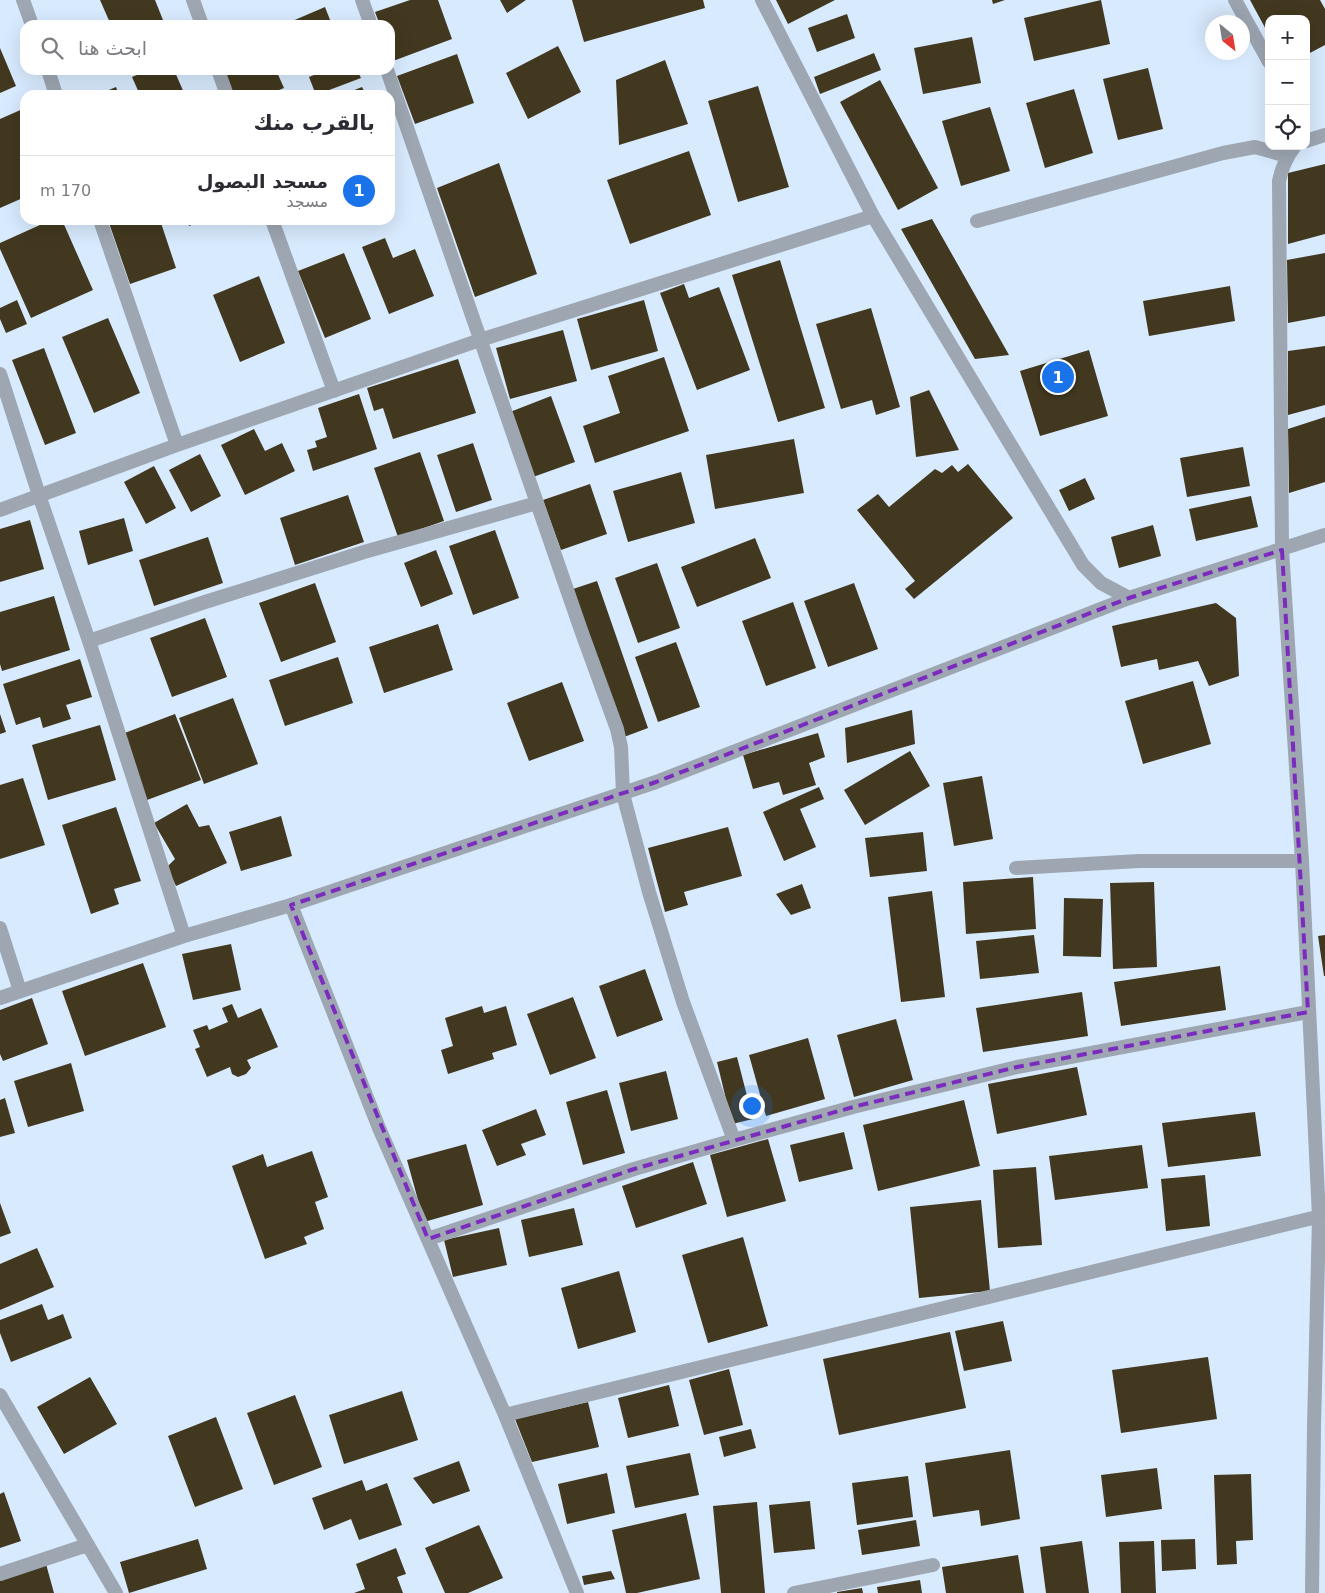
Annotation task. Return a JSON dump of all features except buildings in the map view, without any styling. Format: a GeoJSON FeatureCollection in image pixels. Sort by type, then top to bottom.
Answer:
{"type":"FeatureCollection","features":[{"type":"Feature","properties":{"kind":"street"},"geometry":{"type":"LineString","coordinates":[[24,0],[30,20]]}},
{"type":"Feature","properties":{"kind":"street"},"geometry":{"type":"LineString","coordinates":[[193,0],[200,20]]}},
{"type":"Feature","properties":{"kind":"street"},"geometry":{"type":"LineString","coordinates":[[362,0],[369,20]]}},
{"type":"Feature","properties":{"kind":"street"},"geometry":{"type":"LineString","coordinates":[[762,0],[873,216],[1083,565],[1101,583],[1129,598]]}},
{"type":"Feature","properties":{"kind":"street"},"geometry":{"type":"LineString","coordinates":[[1235,0],[1268,60]]}},
{"type":"Feature","properties":{"kind":"street"},"geometry":{"type":"LineString","coordinates":[[50,75],[54,90]]}},
{"type":"Feature","properties":{"kind":"street"},"geometry":{"type":"LineString","coordinates":[[220,75],[225,90]]}},
{"type":"Feature","properties":{"kind":"street"},"geometry":{"type":"LineString","coordinates":[[389,75],[394,90]]}},
{"type":"Feature","properties":{"kind":"street"},"geometry":{"type":"LineString","coordinates":[[395,93],[582,633],[618,729],[622,747],[622,794],[649,892],[683,1002],[734,1140]]}},
{"type":"Feature","properties":{"kind":"street"},"geometry":{"type":"LineString","coordinates":[[1310,138],[1325,135]]}},
{"type":"Feature","properties":{"kind":"street"},"geometry":{"type":"LineString","coordinates":[[977,221],[1223,153],[1255,147],[1291,151],[1282,166],[1279,181],[1282,550],[1302,861],[1308,1012],[1322,1216],[1314,1418],[1312,1593]]}},
{"type":"Feature","properties":{"kind":"street"},"geometry":{"type":"LineString","coordinates":[[0,510],[178,445],[480,340],[873,216]]}},
{"type":"Feature","properties":{"kind":"street"},"geometry":{"type":"LineString","coordinates":[[102,225],[178,445]]}},
{"type":"Feature","properties":{"kind":"street"},"geometry":{"type":"LineString","coordinates":[[274,225],[334,391]]}},
{"type":"Feature","properties":{"kind":"street"},"geometry":{"type":"LineString","coordinates":[[0,374],[89,641],[184,936]]}},
{"type":"Feature","properties":{"kind":"street"},"geometry":{"type":"LineString","coordinates":[[89,641],[364,552],[537,503]]}},
{"type":"Feature","properties":{"kind":"street"},"geometry":{"type":"LineString","coordinates":[[0,998],[184,936],[292,905],[622,794],[1129,598],[1325,535]]}},
{"type":"Feature","properties":{"kind":"street"},"geometry":{"type":"LineString","coordinates":[[1016,868],[1139,861],[1302,861]]}},
{"type":"Feature","properties":{"kind":"street"},"geometry":{"type":"LineString","coordinates":[[292,905],[359,1079],[505,1415],[577,1593]]}},
{"type":"Feature","properties":{"kind":"street"},"geometry":{"type":"LineString","coordinates":[[0,928],[20,991]]}},
{"type":"Feature","properties":{"kind":"street"},"geometry":{"type":"LineString","coordinates":[[428,1239],[634,1169],[853,1107],[1017,1067],[1308,1012]]}},
{"type":"Feature","properties":{"kind":"street"},"geometry":{"type":"LineString","coordinates":[[505,1415],[1322,1216]]}},
{"type":"Feature","properties":{"kind":"street"},"geometry":{"type":"LineString","coordinates":[[0,1395],[116,1593]]}},
{"type":"Feature","properties":{"kind":"street"},"geometry":{"type":"LineString","coordinates":[[0,1574],[87,1545]]}},
{"type":"Feature","properties":{"kind":"street"},"geometry":{"type":"LineString","coordinates":[[794,1593],[933,1565]]}},
{"type":"Feature","properties":{"kind":"highlighted area"},"geometry":{"type":"Polygon","coordinates":[[[1282,550],[1308,1012],[1017,1067],[853,1107],[634,1169],[428,1239],[291,905],[656,782],[1129,598],[1282,550]]]}},
{"type":"Feature","properties":{"kind":"place","name":"مسجد البصول"},"geometry":{"type":"Point","coordinates":[1058,377]}}]}
